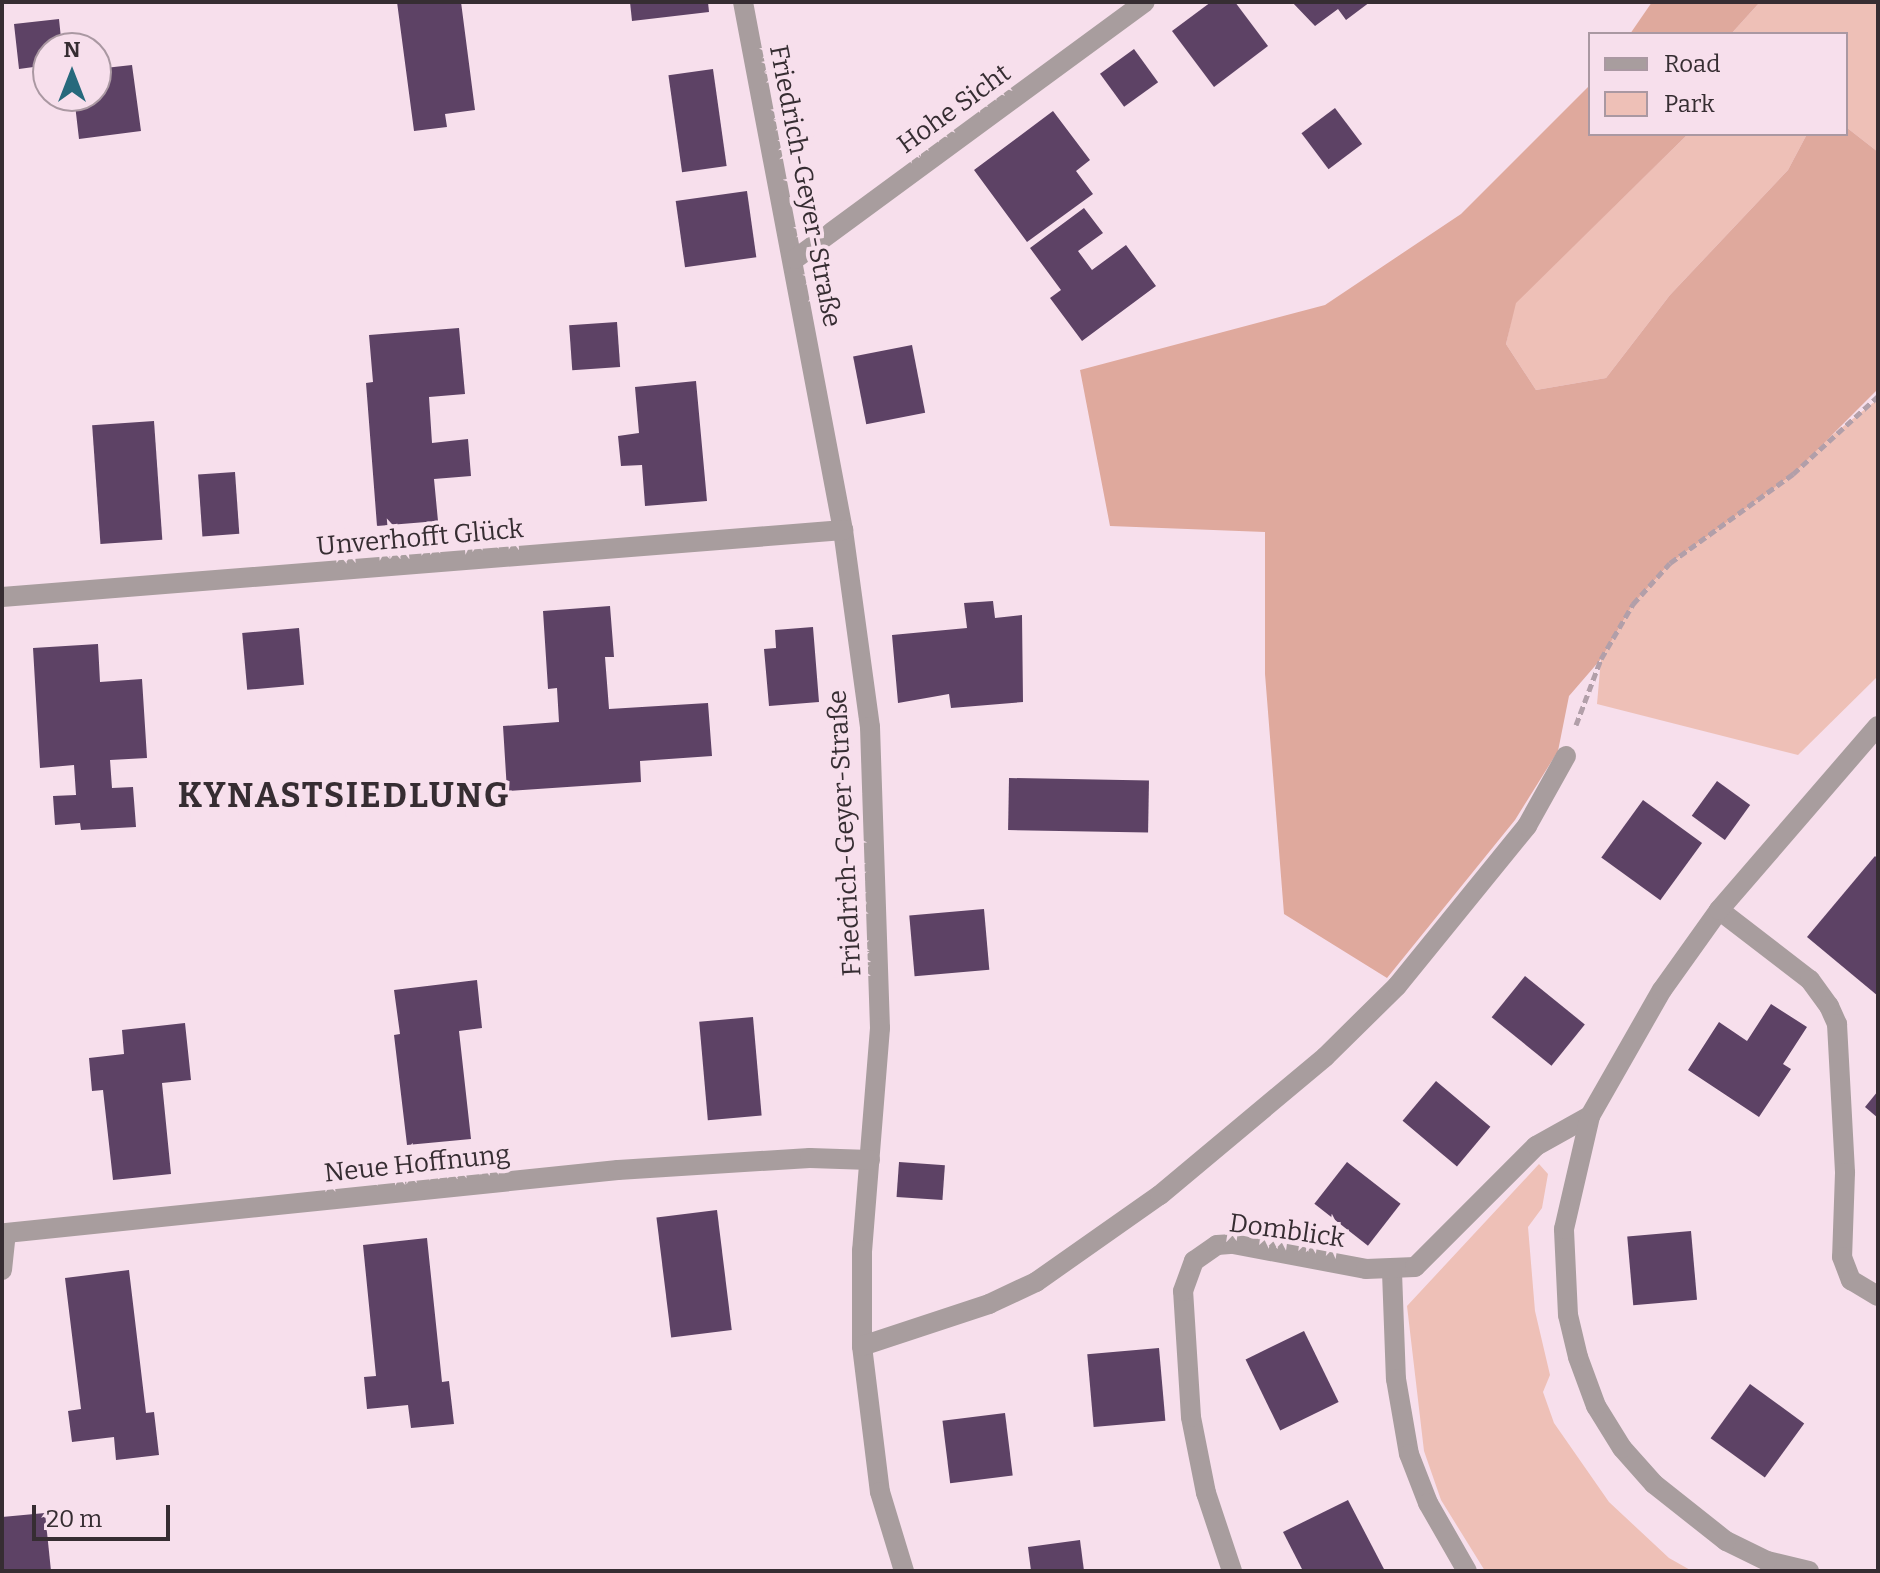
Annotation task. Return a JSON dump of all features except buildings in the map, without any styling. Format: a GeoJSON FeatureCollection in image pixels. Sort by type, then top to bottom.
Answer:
{"type":"FeatureCollection","features":[{"type":"Feature","properties":{"kind":"street","name":"Friedrich-Geyer-Straße"},"geometry":{"type":"LineString","coordinates":[[743,2],[795,259],[843,530],[870,727],[880,1028],[870,1160],[862,1346],[880,1492],[904,1571]]}},
{"type":"Feature","properties":{"kind":"street","name":"Hohe Sicht"},"geometry":{"type":"LineString","coordinates":[[795,259],[1145,2]]}},
{"type":"Feature","properties":{"kind":"street","name":"Unverhofft Glück"},"geometry":{"type":"LineString","coordinates":[[2,597],[843,530]]}},
{"type":"Feature","properties":{"kind":"street"},"geometry":{"type":"LineString","coordinates":[[1809,1571],[1767,1561],[1726,1541],[1654,1484],[1622,1448],[1596,1406],[1568,1315],[1563,1267],[1577,1152],[1590,1116],[1662,990],[1719,910],[1878,728]]}},
{"type":"Feature","properties":{"kind":"street"},"geometry":{"type":"LineString","coordinates":[[862,1346],[989,1304],[1036,1282],[1160,1195],[1325,1057],[1397,986],[1527,826],[1566,756]]}},
{"type":"Feature","properties":{"kind":"street"},"geometry":{"type":"LineString","coordinates":[[1719,910],[1810,980],[1829,1006],[1837,1024],[1842,1118],[1842,1257],[1851,1280],[1878,1296]]}},
{"type":"Feature","properties":{"kind":"street"},"geometry":{"type":"LineString","coordinates":[[1467,1571],[1428,1503],[1409,1454],[1396,1379],[1392,1272],[1424,1260],[1536,1146],[1590,1116]]}},
{"type":"Feature","properties":{"kind":"street","name":"Neue Hoffnung"},"geometry":{"type":"LineString","coordinates":[[2,1270],[6,1233],[618,1170],[810,1158],[870,1160]]}},
{"type":"Feature","properties":{"kind":"street","name":"Domblick"},"geometry":{"type":"LineString","coordinates":[[1232,1571],[1206,1493],[1191,1417],[1183,1291],[1188,1269],[1203,1252],[1233,1244],[1392,1272]]}},
{"type":"Feature","properties":{"kind":"path"},"geometry":{"type":"LineString","coordinates":[[1566,756],[1601,659],[1633,604],[1670,563],[1793,474],[1878,396]]}},
{"type":"Feature","properties":{"kind":"green space"},"geometry":{"type":"Polygon","coordinates":[[[1760,2],[1878,2],[1878,152],[1848,129],[1848,32],[1733,32],[1760,2]]]}},
{"type":"Feature","properties":{"kind":"green space"},"geometry":{"type":"Polygon","coordinates":[[[1686,136],[1806,136],[1788,170],[1670,295],[1606,378],[1536,390],[1506,344],[1515,303],[1686,136]]]}},
{"type":"Feature","properties":{"kind":"green space"},"geometry":{"type":"Polygon","coordinates":[[[1878,399],[1878,676],[1798,755],[1597,704],[1601,659],[1633,604],[1670,563],[1878,399]]]}},
{"type":"Feature","properties":{"kind":"green space"},"geometry":{"type":"Polygon","coordinates":[[[1539,1164],[1548,1174],[1542,1208],[1528,1227],[1535,1311],[1550,1375],[1543,1392],[1554,1423],[1609,1502],[1669,1558],[1692,1571],[1485,1571],[1441,1500],[1424,1451],[1407,1306],[1539,1164]]]}},
{"type":"Feature","properties":{"kind":"shaded area"},"geometry":{"type":"Polygon","coordinates":[[[1652,2],[1760,2],[1733,32],[1631,32],[1652,2]]]}},
{"type":"Feature","properties":{"kind":"shaded area"},"geometry":{"type":"Polygon","coordinates":[[[1588,87],[1588,136],[1686,136],[1516,303],[1506,344],[1536,390],[1606,378],[1670,295],[1788,170],[1806,136],[1848,136],[1848,129],[1878,152],[1878,389],[1793,474],[1670,563],[1633,604],[1601,659],[1569,696],[1558,751],[1515,820],[1387,978],[1284,914],[1265,674],[1265,532],[1110,526],[1080,370],[1325,305],[1461,214],[1588,87]]]}},
{"type":"Feature","properties":{"kind":"district","name":"KYNASTSIEDLUNG"},"geometry":{"type":"Point","coordinates":[344,796]}}]}
